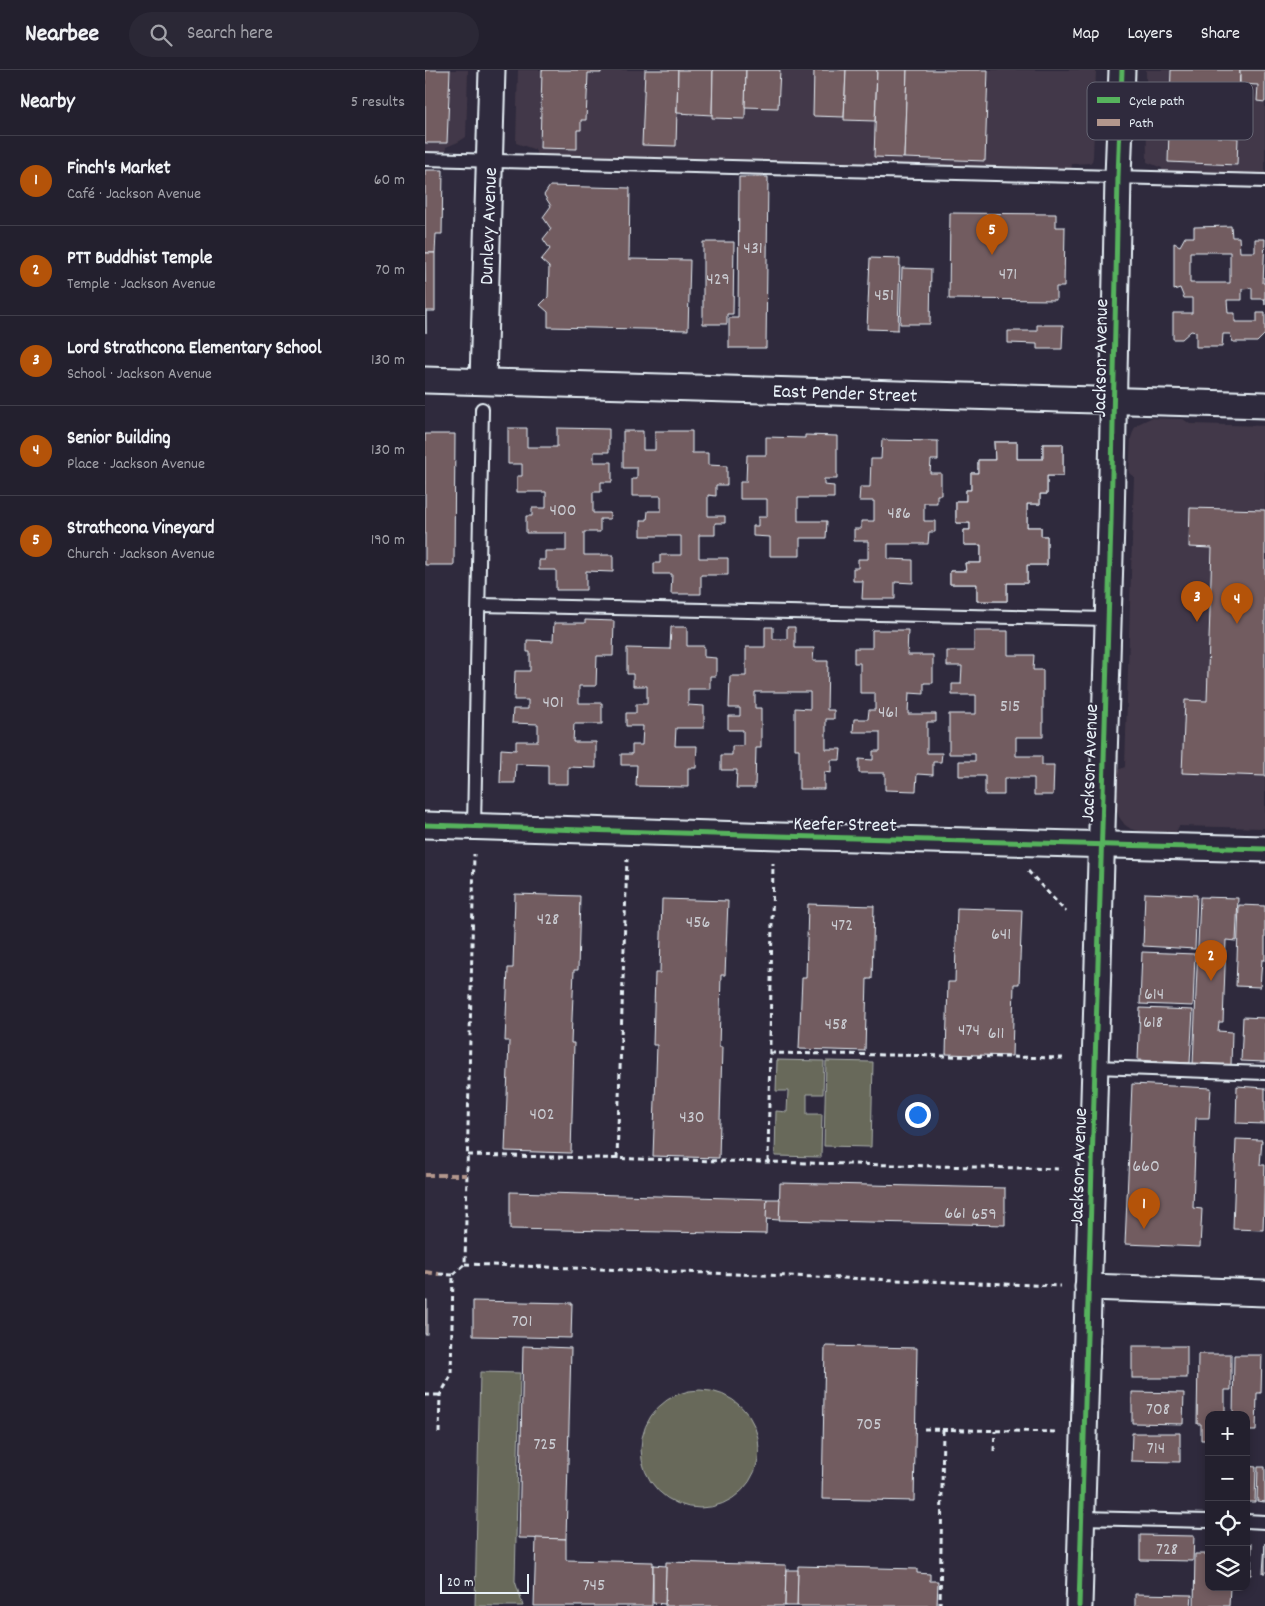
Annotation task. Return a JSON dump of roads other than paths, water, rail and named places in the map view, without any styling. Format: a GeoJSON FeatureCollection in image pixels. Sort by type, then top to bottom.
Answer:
{"type":"FeatureCollection","features":[{"type":"Feature","properties":{"kind":"street","name":"Dunlevy Avenue"},"geometry":{"type":"LineString","coordinates":[[483,381],[491,70]]}},
{"type":"Feature","properties":{"kind":"street","name":"Jackson Avenue"},"geometry":{"type":"LineString","coordinates":[[1079,1606],[1119,140]]}},
{"type":"Feature","properties":{"kind":"street","name":"East Pender Street"},"geometry":{"type":"LineString","coordinates":[[425,380],[1265,405]]}},
{"type":"Feature","properties":{"kind":"street","name":"Keefer Street"},"geometry":{"type":"LineString","coordinates":[[425,825],[1265,849]]}},
{"type":"Feature","properties":{"kind":"street"},"geometry":{"type":"LineString","coordinates":[[1088,1287],[1265,1293]]}},
{"type":"Feature","properties":{"kind":"lane"},"geometry":{"type":"LineString","coordinates":[[425,159],[1265,181]]}},
{"type":"Feature","properties":{"kind":"lane"},"geometry":{"type":"LineString","coordinates":[[474,827],[483,409]]}},
{"type":"Feature","properties":{"kind":"lane"},"geometry":{"type":"LineString","coordinates":[[479,605],[1107,619]]}},
{"type":"Feature","properties":{"kind":"lane"},"geometry":{"type":"LineString","coordinates":[[1095,1067],[1265,1073]]}},
{"type":"Feature","properties":{"kind":"lane"},"geometry":{"type":"LineString","coordinates":[[1081,1518],[1205,1520]]}},
{"type":"Feature","properties":{"kind":"lane"},"geometry":{"type":"LineString","coordinates":[[1250,1521],[1265,1522]]}},
{"type":"Feature","properties":{"kind":"place","name":"Strathcona Vineyard"},"geometry":{"type":"Point","coordinates":[992,255]}},
{"type":"Feature","properties":{"kind":"place","name":"Lord Strathcona Elementary School"},"geometry":{"type":"Point","coordinates":[1197,622]}},
{"type":"Feature","properties":{"kind":"place","name":"Senior Building"},"geometry":{"type":"Point","coordinates":[1237,624]}},
{"type":"Feature","properties":{"kind":"place","name":"PTT Buddhist Temple"},"geometry":{"type":"Point","coordinates":[1211,981]}},
{"type":"Feature","properties":{"kind":"place","name":"Finch's Market"},"geometry":{"type":"Point","coordinates":[1144,1229]}}]}
